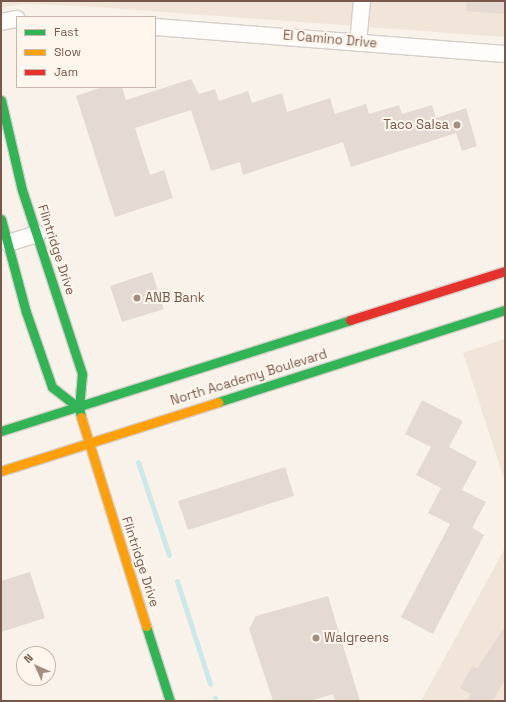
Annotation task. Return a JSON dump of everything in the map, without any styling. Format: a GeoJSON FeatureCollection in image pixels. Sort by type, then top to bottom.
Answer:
{"type":"FeatureCollection","features":[{"type":"Feature","properties":{"kind":"main road","name":"Flintridge Drive"},"geometry":{"type":"LineString","coordinates":[[1,100],[4,132],[82,374],[79,408],[88,443],[170,701]]}},
{"type":"Feature","properties":{"kind":"main road"},"geometry":{"type":"LineString","coordinates":[[1,219],[26,312],[52,387],[79,408]]}},
{"type":"Feature","properties":{"kind":"main road","name":"North Academy Boulevard"},"geometry":{"type":"LineString","coordinates":[[1,431],[79,408],[505,271]]}},
{"type":"Feature","properties":{"kind":"main road","name":"North Academy Boulevard"},"geometry":{"type":"LineString","coordinates":[[1,471],[505,310]]}},
{"type":"Feature","properties":{"kind":"street"},"geometry":{"type":"LineString","coordinates":[[358,43],[362,1]]}},
{"type":"Feature","properties":{"kind":"street"},"geometry":{"type":"LineString","coordinates":[[1,22],[16,19]]}},
{"type":"Feature","properties":{"kind":"street","name":"El Camino Drive"},"geometry":{"type":"LineString","coordinates":[[156,27],[505,54]]}},
{"type":"Feature","properties":{"kind":"street"},"geometry":{"type":"LineString","coordinates":[[8,243],[38,234]]}},
{"type":"Feature","properties":{"kind":"shaded area"},"geometry":{"type":"Polygon","coordinates":[[[1,1],[505,1],[505,37],[82,6],[26,4],[1,7],[1,1]]]}},
{"type":"Feature","properties":{"kind":"shaded area"},"geometry":{"type":"Polygon","coordinates":[[[505,339],[505,482],[463,353],[505,339]]]}},
{"type":"Feature","properties":{"kind":"shaded area"},"geometry":{"type":"Polygon","coordinates":[[[505,548],[505,701],[421,701],[505,548]]]}},
{"type":"Feature","properties":{"kind":"building"},"geometry":{"type":"Polygon","coordinates":[[[467,1],[505,1],[505,14],[466,11],[467,1]]]}},
{"type":"Feature","properties":{"kind":"building"},"geometry":{"type":"Polygon","coordinates":[[[191,79],[199,94],[215,89],[219,101],[248,91],[252,103],[282,93],[287,112],[330,98],[335,114],[366,104],[369,114],[399,105],[402,114],[432,105],[436,118],[466,108],[477,146],[462,151],[456,133],[351,167],[343,142],[243,175],[240,162],[211,171],[191,110],[135,128],[150,175],[164,170],[173,198],[115,217],[76,96],[100,88],[122,88],[126,100],[191,79]]]}},
{"type":"Feature","properties":{"kind":"building","name":"ANB Bank"},"geometry":{"type":"Polygon","coordinates":[[[152,272],[164,309],[122,322],[110,286],[152,272]]]}},
{"type":"Feature","properties":{"kind":"building"},"geometry":{"type":"Polygon","coordinates":[[[422,400],[463,421],[449,447],[477,462],[462,490],[486,502],[472,528],[484,535],[433,634],[401,617],[450,524],[428,513],[441,488],[416,475],[431,447],[405,434],[422,400]]]}},
{"type":"Feature","properties":{"kind":"building"},"geometry":{"type":"Polygon","coordinates":[[[285,467],[294,496],[188,530],[178,501],[285,467]]]}},
{"type":"Feature","properties":{"kind":"building"},"geometry":{"type":"Polygon","coordinates":[[[30,572],[45,618],[1,632],[1,581],[30,572]]]}},
{"type":"Feature","properties":{"kind":"building","name":"Walgreens"},"geometry":{"type":"Polygon","coordinates":[[[328,596],[360,701],[335,701],[333,694],[311,701],[273,701],[249,629],[256,616],[328,596]]]}},
{"type":"Feature","properties":{"kind":"building"},"geometry":{"type":"Polygon","coordinates":[[[505,626],[505,679],[493,701],[467,701],[471,694],[460,688],[472,666],[477,669],[505,626]]]}},
{"type":"Feature","properties":{"kind":"waterway"},"geometry":{"type":"LineString","coordinates":[[138,462],[169,555]]}},
{"type":"Feature","properties":{"kind":"waterway"},"geometry":{"type":"LineString","coordinates":[[177,581],[210,684]]}},
{"type":"Feature","properties":{"kind":"traffic: fast"},"geometry":{"type":"LineString","coordinates":[[1,100],[22,190],[82,374],[79,408],[81,417]]}},
{"type":"Feature","properties":{"kind":"traffic: fast"},"geometry":{"type":"LineString","coordinates":[[1,219],[26,312],[52,387],[79,408]]}},
{"type":"Feature","properties":{"kind":"traffic: fast"},"geometry":{"type":"LineString","coordinates":[[218,402],[505,310]]}},
{"type":"Feature","properties":{"kind":"traffic: fast"},"geometry":{"type":"LineString","coordinates":[[1,431],[350,320]]}},
{"type":"Feature","properties":{"kind":"traffic: fast"},"geometry":{"type":"LineString","coordinates":[[146,626],[170,701]]}},
{"type":"Feature","properties":{"kind":"traffic: slow"},"geometry":{"type":"LineString","coordinates":[[1,471],[218,402]]}},
{"type":"Feature","properties":{"kind":"traffic: slow"},"geometry":{"type":"LineString","coordinates":[[81,417],[146,626]]}},
{"type":"Feature","properties":{"kind":"traffic: jam"},"geometry":{"type":"LineString","coordinates":[[350,320],[505,271]]}},
{"type":"Feature","properties":{"kind":"place","name":"Taco Salsa"},"geometry":{"type":"Point","coordinates":[457,125]}},
{"type":"Feature","properties":{"kind":"place","name":"ANB Bank"},"geometry":{"type":"Point","coordinates":[137,298]}},
{"type":"Feature","properties":{"kind":"place","name":"Walgreens"},"geometry":{"type":"Point","coordinates":[316,638]}}]}
